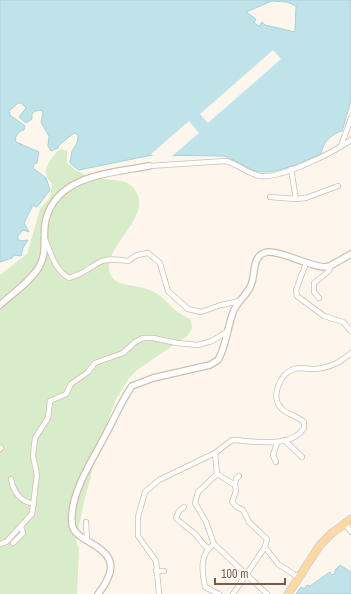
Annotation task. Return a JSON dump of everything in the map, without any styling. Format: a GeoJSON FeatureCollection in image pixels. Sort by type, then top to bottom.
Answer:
{"type":"FeatureCollection","features":[{"type":"Feature","properties":{"kind":"main road"},"geometry":{"type":"LineString","coordinates":[[288,594],[320,545],[348,522]]}},
{"type":"Feature","properties":{"kind":"street"},"geometry":{"type":"LineString","coordinates":[[341,146],[351,118]]}},
{"type":"Feature","properties":{"kind":"street"},"geometry":{"type":"LineString","coordinates":[[0,305],[31,277],[39,267],[44,254],[46,218],[57,199],[74,184],[99,175],[149,166],[226,161],[260,176],[291,169],[322,157],[351,140]]}},
{"type":"Feature","properties":{"kind":"street"},"geometry":{"type":"LineString","coordinates":[[291,169],[296,199]]}},
{"type":"Feature","properties":{"kind":"street"},"geometry":{"type":"LineString","coordinates":[[270,197],[296,199],[306,198],[338,186]]}},
{"type":"Feature","properties":{"kind":"street"},"geometry":{"type":"LineString","coordinates":[[44,237],[61,274],[69,278],[83,274],[100,262],[114,260],[128,261],[137,255],[148,253],[160,263],[168,291],[188,309],[201,312],[221,305],[240,301]]}},
{"type":"Feature","properties":{"kind":"street"},"geometry":{"type":"LineString","coordinates":[[98,594],[110,576],[111,570],[107,558],[102,550],[78,536],[72,527],[73,512],[77,493],[85,472],[130,389],[134,384],[143,381],[216,362],[221,355],[233,312],[250,289],[254,278],[257,258],[261,254],[271,252],[318,267],[330,266],[351,254]]}},
{"type":"Feature","properties":{"kind":"street"},"geometry":{"type":"LineString","coordinates":[[306,263],[296,290],[297,296],[324,316],[343,322],[351,330]]}},
{"type":"Feature","properties":{"kind":"street"},"geometry":{"type":"LineString","coordinates":[[319,298],[314,292],[314,283],[316,279],[329,271],[330,266]]}},
{"type":"Feature","properties":{"kind":"street"},"geometry":{"type":"LineString","coordinates":[[0,544],[6,542],[22,527],[32,514],[37,475],[33,456],[35,438],[48,418],[50,401],[66,394],[71,384],[88,372],[95,363],[123,353],[135,342],[143,338],[153,338],[177,343],[198,345],[212,341],[228,331]]}},
{"type":"Feature","properties":{"kind":"street"},"geometry":{"type":"LineString","coordinates":[[159,594],[156,561],[138,536],[138,516],[145,492],[159,480],[215,453],[232,440],[277,442],[301,432],[305,424],[282,409],[277,401],[277,389],[286,374],[293,369],[323,368],[330,366],[351,353]]}},
{"type":"Feature","properties":{"kind":"street"},"geometry":{"type":"LineString","coordinates":[[284,440],[302,457]]}},
{"type":"Feature","properties":{"kind":"street"},"geometry":{"type":"LineString","coordinates":[[276,462],[273,455],[277,442]]}},
{"type":"Feature","properties":{"kind":"street"},"geometry":{"type":"LineString","coordinates":[[215,453],[217,474]]}},
{"type":"Feature","properties":{"kind":"street"},"geometry":{"type":"LineString","coordinates":[[217,474],[235,485]]}},
{"type":"Feature","properties":{"kind":"street"},"geometry":{"type":"LineString","coordinates":[[217,474],[198,492],[195,498],[196,503],[206,522],[214,544],[267,594]]}},
{"type":"Feature","properties":{"kind":"street"},"geometry":{"type":"LineString","coordinates":[[233,594],[265,547],[267,539],[249,522],[243,510],[232,503],[236,479],[239,476]]}},
{"type":"Feature","properties":{"kind":"street"},"geometry":{"type":"LineString","coordinates":[[11,479],[12,489],[22,500],[26,503],[34,504]]}},
{"type":"Feature","properties":{"kind":"street"},"geometry":{"type":"LineString","coordinates":[[184,507],[179,511],[176,518],[187,529],[195,534],[201,543],[208,548]]}},
{"type":"Feature","properties":{"kind":"street"},"geometry":{"type":"LineString","coordinates":[[86,522],[87,540]]}},
{"type":"Feature","properties":{"kind":"street"},"geometry":{"type":"LineString","coordinates":[[348,522],[351,532]]}},
{"type":"Feature","properties":{"kind":"street"},"geometry":{"type":"LineString","coordinates":[[13,543],[23,533],[22,527]]}},
{"type":"Feature","properties":{"kind":"street"},"geometry":{"type":"LineString","coordinates":[[214,544],[208,548],[202,566],[205,586],[219,594]]}},
{"type":"Feature","properties":{"kind":"street"},"geometry":{"type":"LineString","coordinates":[[265,547],[278,564],[298,577]]}},
{"type":"Feature","properties":{"kind":"street"},"geometry":{"type":"LineString","coordinates":[[156,571],[164,571]]}},
{"type":"Feature","properties":{"kind":"green space"},"geometry":{"type":"Polygon","coordinates":[[[61,149],[67,151],[67,163],[81,173],[101,179],[122,181],[132,186],[135,190],[139,200],[138,211],[113,253],[109,263],[110,273],[115,280],[120,283],[144,288],[157,293],[175,310],[191,320],[192,329],[187,336],[137,370],[129,378],[115,401],[106,427],[96,447],[91,477],[85,497],[76,540],[79,549],[77,594],[0,594],[0,275],[27,254],[40,209],[50,197],[52,184],[47,177],[46,170],[53,156],[61,149]]]}},
{"type":"Feature","properties":{"kind":"water"},"geometry":{"type":"Polygon","coordinates":[[[0,0],[351,0],[351,101],[342,131],[334,134],[328,139],[321,154],[280,170],[263,172],[256,171],[223,156],[152,155],[79,170],[70,163],[72,151],[78,140],[78,135],[74,133],[59,145],[58,148],[51,151],[48,146],[49,136],[41,122],[43,113],[42,110],[35,111],[32,114],[32,119],[26,123],[19,117],[26,108],[21,103],[18,103],[9,111],[10,115],[25,126],[24,130],[20,131],[15,138],[16,142],[39,152],[37,163],[34,164],[33,168],[46,178],[50,190],[37,207],[33,205],[24,223],[29,232],[23,230],[17,237],[20,241],[28,240],[23,248],[21,256],[14,255],[12,258],[0,262],[0,0]],[[272,1],[246,12],[256,19],[254,23],[259,26],[262,22],[265,25],[295,32],[296,6],[287,2],[272,1]]]}},
{"type":"Feature","properties":{"kind":"water"},"geometry":{"type":"Polygon","coordinates":[[[340,565],[351,572],[351,594],[296,594],[301,587],[304,589],[307,585],[310,586],[330,572],[331,575],[335,574],[335,570],[340,565]]]}},
{"type":"Feature","properties":{"kind":"pier"},"geometry":{"type":"Polygon","coordinates":[[[273,50],[281,59],[208,123],[200,114],[273,50]]]}},
{"type":"Feature","properties":{"kind":"pier"},"geometry":{"type":"Polygon","coordinates":[[[189,121],[199,133],[171,157],[156,157],[151,154],[189,121]]]}}]}
